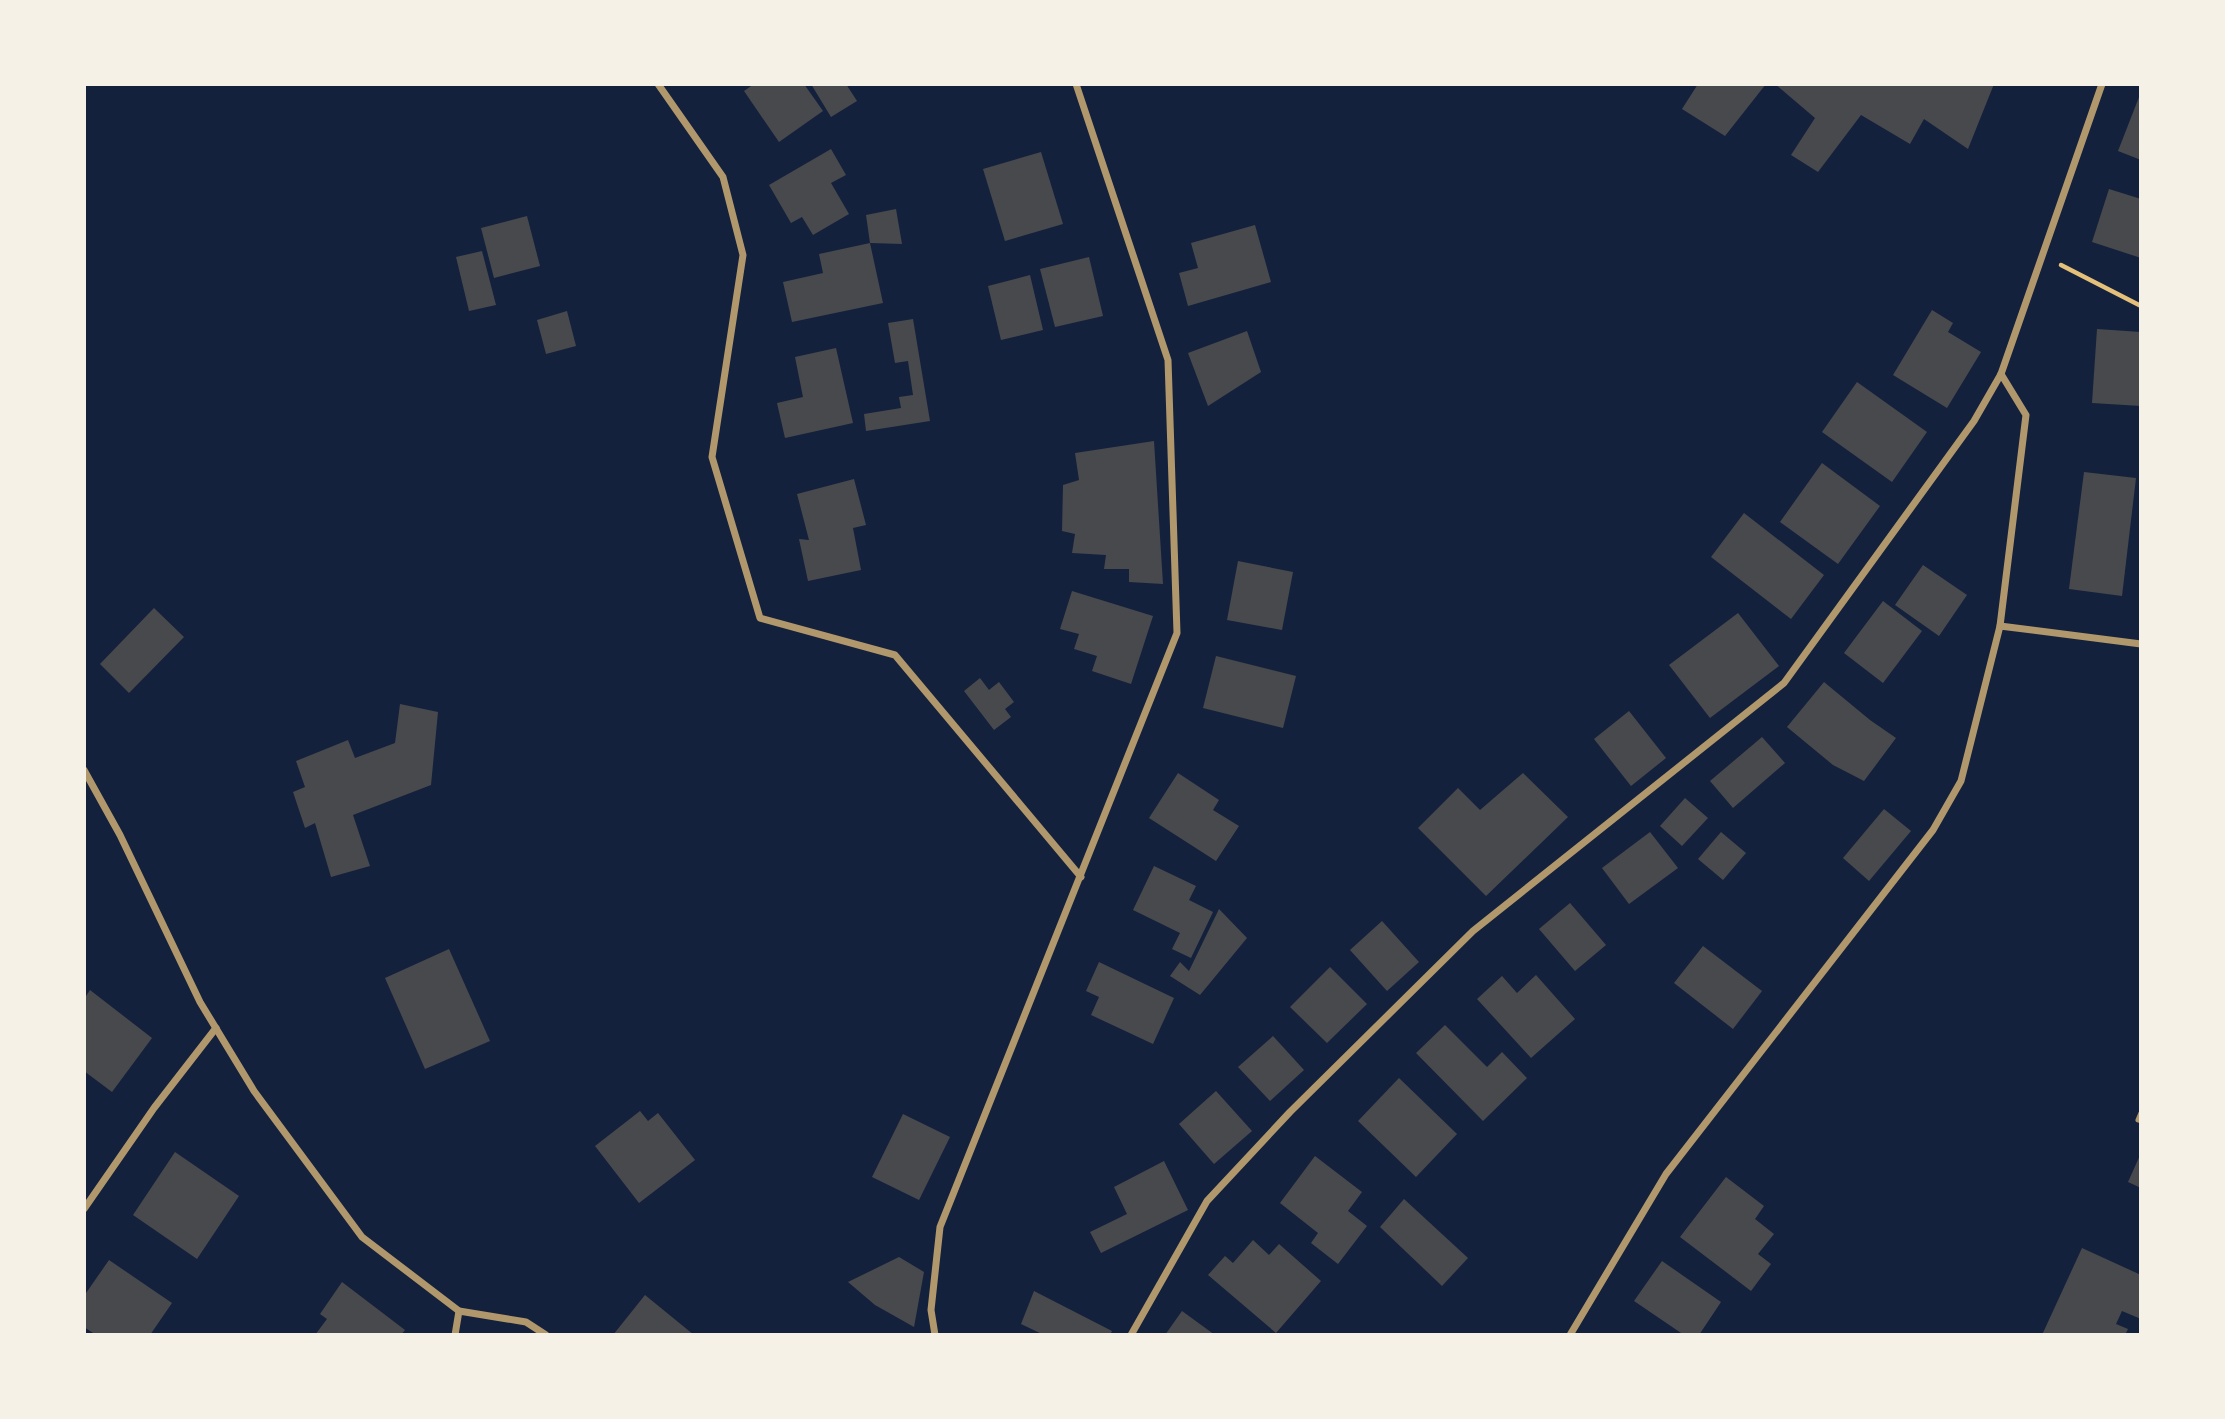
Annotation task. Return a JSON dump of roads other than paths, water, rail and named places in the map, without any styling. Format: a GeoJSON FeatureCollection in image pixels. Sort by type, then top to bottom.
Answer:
{"type":"FeatureCollection","features":[{"type":"Feature","properties":{"kind":"street"},"geometry":{"type":"LineString","coordinates":[[657,84],[723,177],[743,255],[712,457],[760,618],[895,655],[1081,877]]}},
{"type":"Feature","properties":{"kind":"street"},"geometry":{"type":"LineString","coordinates":[[935,1335],[931,1310],[940,1227],[1177,633],[1168,360],[1076,84]]}},
{"type":"Feature","properties":{"kind":"street"},"geometry":{"type":"LineString","coordinates":[[1130,1335],[1207,1200],[1300,1103],[1473,931],[1784,682],[1974,421],[2001,374],[2102,84]]}},
{"type":"Feature","properties":{"kind":"street"},"geometry":{"type":"LineString","coordinates":[[1570,1335],[1666,1174],[1933,830],[1961,781],[2000,626],[2026,415],[2001,374]]}},
{"type":"Feature","properties":{"kind":"street"},"geometry":{"type":"LineString","coordinates":[[2000,626],[2141,644]]}},
{"type":"Feature","properties":{"kind":"street"},"geometry":{"type":"LineString","coordinates":[[84,770],[120,835],[200,1002],[254,1091],[362,1237],[459,1311],[526,1322],[546,1335]]}},
{"type":"Feature","properties":{"kind":"street"},"geometry":{"type":"LineString","coordinates":[[84,1209],[154,1108],[216,1028]]}},
{"type":"Feature","properties":{"kind":"street"},"geometry":{"type":"LineString","coordinates":[[455,1335],[459,1311]]}},
{"type":"Feature","properties":{"kind":"lane"},"geometry":{"type":"LineString","coordinates":[[2141,1113],[2138,1120],[2141,1122]]}}]}
